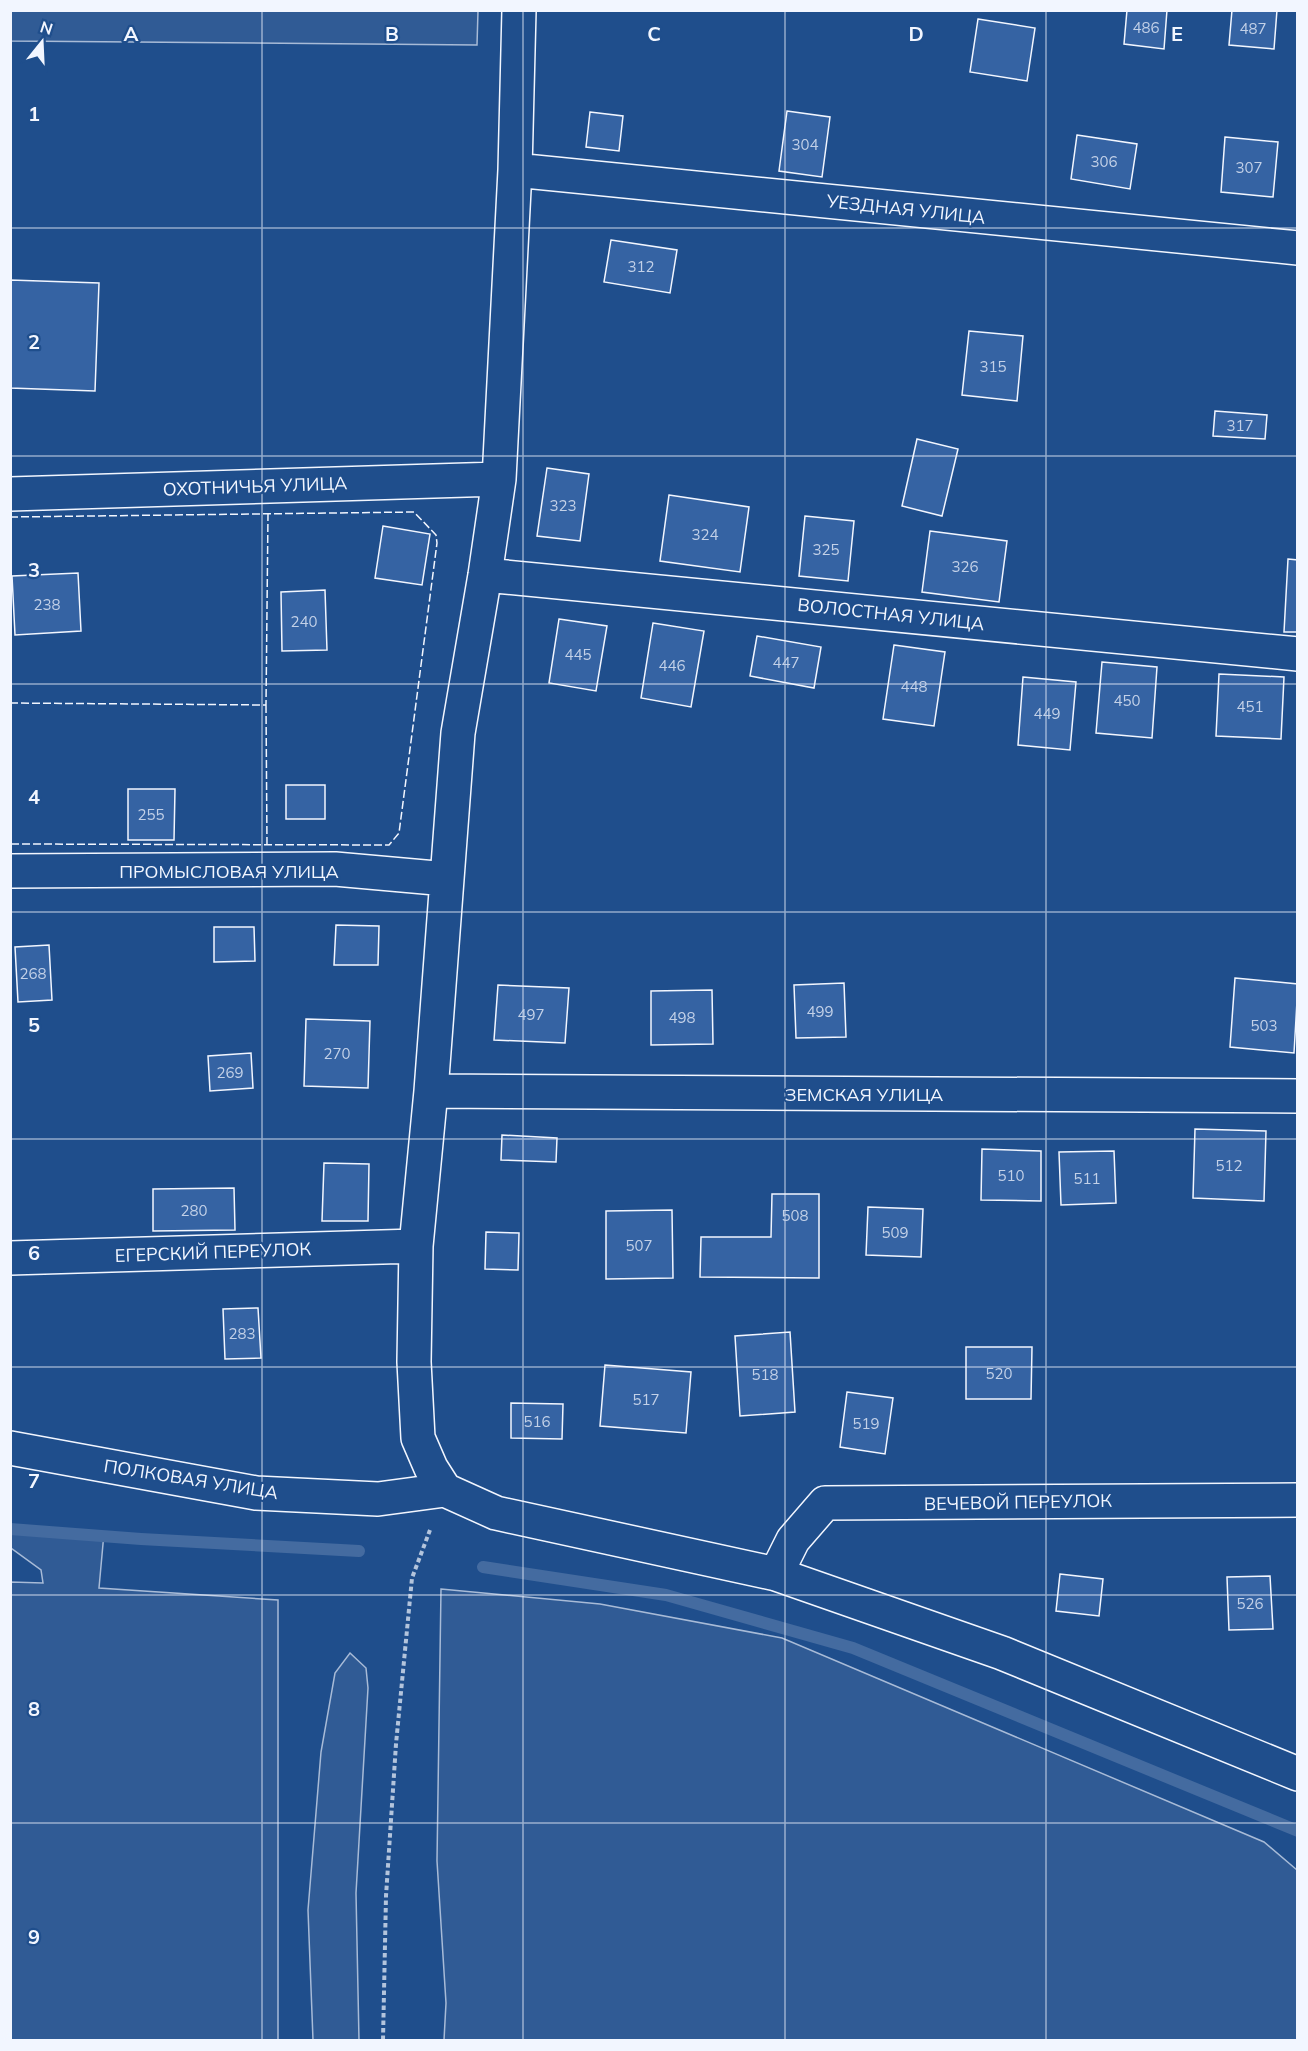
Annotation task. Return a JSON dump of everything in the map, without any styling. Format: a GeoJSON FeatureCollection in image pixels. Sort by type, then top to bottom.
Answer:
{"type":"FeatureCollection","features":[{"type":"Feature","properties":{"kind":"street"},"geometry":{"type":"LineString","coordinates":[[519,10],[515,170],[499,479],[458,733],[431,1091],[416,1246],[414,1362],[418,1438],[431,1468],[445,1490],[496,1513],[776,1574],[1002,1653],[1298,1774]]}},
{"type":"Feature","properties":{"kind":"street","name":"УЕЗДНАЯ УЛИЦА"},"geometry":{"type":"LineString","coordinates":[[515,170],[1298,248]]}},
{"type":"Feature","properties":{"kind":"street","name":"ОХОТНИЧЬЯ УЛИЦА"},"geometry":{"type":"LineString","coordinates":[[10,494],[499,479]]}},
{"type":"Feature","properties":{"kind":"street","name":"ВОЛОСТНАЯ УЛИЦА"},"geometry":{"type":"LineString","coordinates":[[485,574],[1298,654]]}},
{"type":"Feature","properties":{"kind":"street","name":"ПРОМЫСЛОВАЯ УЛИЦА"},"geometry":{"type":"LineString","coordinates":[[10,871],[335,869],[447,879]]}},
{"type":"Feature","properties":{"kind":"street","name":"ЗЕМСКАЯ УЛИЦА"},"geometry":{"type":"LineString","coordinates":[[431,1091],[1298,1096]]}},
{"type":"Feature","properties":{"kind":"street","name":"ЕГЕРСКИЙ ПЕРЕУЛОК"},"geometry":{"type":"LineString","coordinates":[[10,1258],[416,1246]]}},
{"type":"Feature","properties":{"kind":"street","name":"ПОЛКОВАЯ УЛИЦА"},"geometry":{"type":"LineString","coordinates":[[10,1448],[256,1493],[378,1499],[445,1490]]}},
{"type":"Feature","properties":{"kind":"street","name":"ВЕЧЕВОЙ ПЕРЕУЛОК"},"geometry":{"type":"LineString","coordinates":[[776,1574],[793,1540],[825,1503],[1298,1500]]}},
{"type":"Feature","properties":{"kind":"path"},"geometry":{"type":"LineString","coordinates":[[383,2040],[386,1896],[396,1744],[412,1578],[445,1490]]}},
{"type":"Feature","properties":{"kind":"shaded area"},"geometry":{"type":"Polygon","coordinates":[[[11,10],[478,10],[477,45],[11,41],[11,10]]]}},
{"type":"Feature","properties":{"kind":"shaded area"},"geometry":{"type":"Polygon","coordinates":[[[11,1525],[104,1533],[99,1588],[278,1600],[278,2040],[11,2040],[11,1582],[43,1583],[41,1570],[11,1548],[11,1525]]]}},
{"type":"Feature","properties":{"kind":"shaded area"},"geometry":{"type":"Polygon","coordinates":[[[441,1589],[600,1604],[782,1638],[1264,1842],[1297,1870],[1297,2040],[444,2040],[446,2003],[437,1861],[441,1589]]]}},
{"type":"Feature","properties":{"kind":"shaded area"},"geometry":{"type":"Polygon","coordinates":[[[350,1653],[366,1668],[368,1688],[356,1893],[359,2040],[313,2040],[308,1910],[321,1752],[335,1673],[350,1653]]]}},
{"type":"Feature","properties":{"kind":"building"},"geometry":{"type":"Polygon","coordinates":[[[1127,10],[1167,10],[1164,49],[1124,44],[1127,10]]]}},
{"type":"Feature","properties":{"kind":"building"},"geometry":{"type":"Polygon","coordinates":[[[1232,10],[1277,10],[1274,49],[1229,45],[1232,10]]]}},
{"type":"Feature","properties":{"kind":"building"},"geometry":{"type":"Polygon","coordinates":[[[978,19],[1035,28],[1027,81],[970,72],[978,19]]]}},
{"type":"Feature","properties":{"kind":"building"},"geometry":{"type":"Polygon","coordinates":[[[787,111],[830,117],[822,177],[779,171],[787,111]]]}},
{"type":"Feature","properties":{"kind":"building"},"geometry":{"type":"Polygon","coordinates":[[[590,112],[623,116],[619,151],[586,147],[590,112]]]}},
{"type":"Feature","properties":{"kind":"building"},"geometry":{"type":"Polygon","coordinates":[[[1077,135],[1137,144],[1130,189],[1071,179],[1077,135]]]}},
{"type":"Feature","properties":{"kind":"building"},"geometry":{"type":"Polygon","coordinates":[[[1225,137],[1278,142],[1273,197],[1221,192],[1225,137]]]}},
{"type":"Feature","properties":{"kind":"building"},"geometry":{"type":"Polygon","coordinates":[[[611,240],[677,250],[670,293],[604,282],[611,240]]]}},
{"type":"Feature","properties":{"kind":"building"},"geometry":{"type":"Polygon","coordinates":[[[10,280],[99,283],[95,391],[10,388],[10,280]]]}},
{"type":"Feature","properties":{"kind":"building"},"geometry":{"type":"Polygon","coordinates":[[[969,331],[1023,336],[1017,401],[962,395],[969,331]]]}},
{"type":"Feature","properties":{"kind":"building"},"geometry":{"type":"Polygon","coordinates":[[[1215,411],[1267,415],[1265,439],[1213,436],[1215,411]]]}},
{"type":"Feature","properties":{"kind":"building"},"geometry":{"type":"Polygon","coordinates":[[[917,439],[958,449],[942,516],[902,506],[917,439]]]}},
{"type":"Feature","properties":{"kind":"building"},"geometry":{"type":"Polygon","coordinates":[[[547,468],[589,474],[580,541],[537,536],[547,468]]]}},
{"type":"Feature","properties":{"kind":"building"},"geometry":{"type":"Polygon","coordinates":[[[669,495],[749,507],[740,572],[660,561],[669,495]]]}},
{"type":"Feature","properties":{"kind":"building"},"geometry":{"type":"Polygon","coordinates":[[[805,516],[854,521],[848,581],[799,576],[805,516]]]}},
{"type":"Feature","properties":{"kind":"building"},"geometry":{"type":"Polygon","coordinates":[[[383,526],[430,534],[422,585],[375,578],[383,526]]]}},
{"type":"Feature","properties":{"kind":"building"},"geometry":{"type":"Polygon","coordinates":[[[930,531],[1007,541],[999,602],[922,592],[930,531]]]}},
{"type":"Feature","properties":{"kind":"building"},"geometry":{"type":"Polygon","coordinates":[[[1288,559],[1298,560],[1298,632],[1284,632],[1288,559]]]}},
{"type":"Feature","properties":{"kind":"building"},"geometry":{"type":"Polygon","coordinates":[[[78,573],[81,631],[15,635],[12,576],[78,573]]]}},
{"type":"Feature","properties":{"kind":"building"},"geometry":{"type":"Polygon","coordinates":[[[325,590],[327,650],[282,651],[281,592],[325,590]]]}},
{"type":"Feature","properties":{"kind":"building"},"geometry":{"type":"Polygon","coordinates":[[[559,619],[607,626],[596,691],[549,683],[559,619]]]}},
{"type":"Feature","properties":{"kind":"building"},"geometry":{"type":"Polygon","coordinates":[[[653,623],[704,631],[691,707],[641,698],[653,623]]]}},
{"type":"Feature","properties":{"kind":"building"},"geometry":{"type":"Polygon","coordinates":[[[757,636],[821,647],[814,688],[750,676],[757,636]]]}},
{"type":"Feature","properties":{"kind":"building"},"geometry":{"type":"Polygon","coordinates":[[[894,645],[945,652],[934,726],[883,719],[894,645]]]}},
{"type":"Feature","properties":{"kind":"building"},"geometry":{"type":"Polygon","coordinates":[[[1102,662],[1157,667],[1152,738],[1096,733],[1102,662]]]}},
{"type":"Feature","properties":{"kind":"building"},"geometry":{"type":"Polygon","coordinates":[[[1219,674],[1284,677],[1281,739],[1216,736],[1219,674]]]}},
{"type":"Feature","properties":{"kind":"building"},"geometry":{"type":"Polygon","coordinates":[[[1023,677],[1076,682],[1070,750],[1018,745],[1023,677]]]}},
{"type":"Feature","properties":{"kind":"building"},"geometry":{"type":"Polygon","coordinates":[[[286,785],[325,785],[325,819],[286,819],[286,785]]]}},
{"type":"Feature","properties":{"kind":"building"},"geometry":{"type":"Polygon","coordinates":[[[128,789],[175,789],[174,840],[128,840],[128,789]]]}},
{"type":"Feature","properties":{"kind":"building"},"geometry":{"type":"Polygon","coordinates":[[[336,925],[379,926],[378,965],[334,965],[336,925]]]}},
{"type":"Feature","properties":{"kind":"building"},"geometry":{"type":"Polygon","coordinates":[[[214,927],[254,927],[255,961],[214,962],[214,927]]]}},
{"type":"Feature","properties":{"kind":"building"},"geometry":{"type":"Polygon","coordinates":[[[49,945],[52,1000],[18,1002],[15,947],[49,945]]]}},
{"type":"Feature","properties":{"kind":"building"},"geometry":{"type":"Polygon","coordinates":[[[1235,978],[1298,984],[1294,1053],[1230,1047],[1235,978]]]}},
{"type":"Feature","properties":{"kind":"building"},"geometry":{"type":"Polygon","coordinates":[[[844,983],[846,1037],[796,1038],[794,985],[844,983]]]}},
{"type":"Feature","properties":{"kind":"building"},"geometry":{"type":"Polygon","coordinates":[[[498,985],[569,988],[565,1043],[494,1040],[498,985]]]}},
{"type":"Feature","properties":{"kind":"building"},"geometry":{"type":"Polygon","coordinates":[[[712,990],[713,1044],[651,1045],[651,991],[712,990]]]}},
{"type":"Feature","properties":{"kind":"building"},"geometry":{"type":"Polygon","coordinates":[[[306,1019],[370,1021],[368,1088],[304,1086],[306,1019]]]}},
{"type":"Feature","properties":{"kind":"building"},"geometry":{"type":"Polygon","coordinates":[[[251,1053],[253,1088],[210,1091],[208,1056],[251,1053]]]}},
{"type":"Feature","properties":{"kind":"building"},"geometry":{"type":"Polygon","coordinates":[[[1195,1129],[1266,1131],[1264,1201],[1193,1198],[1195,1129]]]}},
{"type":"Feature","properties":{"kind":"building"},"geometry":{"type":"Polygon","coordinates":[[[502,1135],[557,1138],[556,1162],[501,1160],[502,1135]]]}},
{"type":"Feature","properties":{"kind":"building"},"geometry":{"type":"Polygon","coordinates":[[[982,1149],[1041,1151],[1041,1201],[981,1200],[982,1149]]]}},
{"type":"Feature","properties":{"kind":"building"},"geometry":{"type":"Polygon","coordinates":[[[1114,1151],[1116,1203],[1061,1205],[1059,1152],[1114,1151]]]}},
{"type":"Feature","properties":{"kind":"building"},"geometry":{"type":"Polygon","coordinates":[[[324,1163],[369,1164],[368,1221],[322,1221],[324,1163]]]}},
{"type":"Feature","properties":{"kind":"building"},"geometry":{"type":"Polygon","coordinates":[[[234,1188],[235,1230],[153,1231],[153,1189],[234,1188]]]}},
{"type":"Feature","properties":{"kind":"building"},"geometry":{"type":"Polygon","coordinates":[[[772,1194],[819,1194],[819,1278],[700,1277],[701,1237],[771,1237],[772,1194]]]}},
{"type":"Feature","properties":{"kind":"building"},"geometry":{"type":"Polygon","coordinates":[[[868,1207],[923,1209],[921,1257],[866,1255],[868,1207]]]}},
{"type":"Feature","properties":{"kind":"building"},"geometry":{"type":"Polygon","coordinates":[[[672,1210],[673,1278],[606,1279],[606,1211],[672,1210]]]}},
{"type":"Feature","properties":{"kind":"building"},"geometry":{"type":"Polygon","coordinates":[[[486,1232],[519,1233],[518,1270],[485,1269],[486,1232]]]}},
{"type":"Feature","properties":{"kind":"building"},"geometry":{"type":"Polygon","coordinates":[[[258,1308],[261,1358],[225,1359],[223,1309],[258,1308]]]}},
{"type":"Feature","properties":{"kind":"building"},"geometry":{"type":"Polygon","coordinates":[[[790,1332],[795,1412],[740,1416],[735,1336],[790,1332]]]}},
{"type":"Feature","properties":{"kind":"building"},"geometry":{"type":"Polygon","coordinates":[[[966,1347],[1032,1347],[1031,1399],[966,1399],[966,1347]]]}},
{"type":"Feature","properties":{"kind":"building"},"geometry":{"type":"Polygon","coordinates":[[[605,1365],[691,1372],[686,1433],[600,1426],[605,1365]]]}},
{"type":"Feature","properties":{"kind":"building"},"geometry":{"type":"Polygon","coordinates":[[[847,1392],[893,1398],[885,1454],[840,1447],[847,1392]]]}},
{"type":"Feature","properties":{"kind":"building"},"geometry":{"type":"Polygon","coordinates":[[[511,1403],[563,1404],[562,1439],[511,1438],[511,1403]]]}},
{"type":"Feature","properties":{"kind":"building"},"geometry":{"type":"Polygon","coordinates":[[[1060,1574],[1103,1579],[1099,1616],[1056,1611],[1060,1574]]]}},
{"type":"Feature","properties":{"kind":"building"},"geometry":{"type":"Polygon","coordinates":[[[1270,1576],[1273,1629],[1229,1630],[1227,1577],[1270,1576]]]}},
{"type":"Feature","properties":{"kind":"waterway"},"geometry":{"type":"LineString","coordinates":[[10,1529],[359,1551]]}},
{"type":"Feature","properties":{"kind":"waterway"},"geometry":{"type":"LineString","coordinates":[[483,1567],[666,1595],[853,1648],[1298,1831]]}},
{"type":"Feature","properties":{"kind":"fence"},"geometry":{"type":"LineString","coordinates":[[10,517],[414,512],[436,535],[437,543],[399,833],[389,845],[10,844]]}},
{"type":"Feature","properties":{"kind":"fence"},"geometry":{"type":"LineString","coordinates":[[10,703],[266,705],[268,514]]}},
{"type":"Feature","properties":{"kind":"fence"},"geometry":{"type":"LineString","coordinates":[[266,705],[267,845]]}}]}
